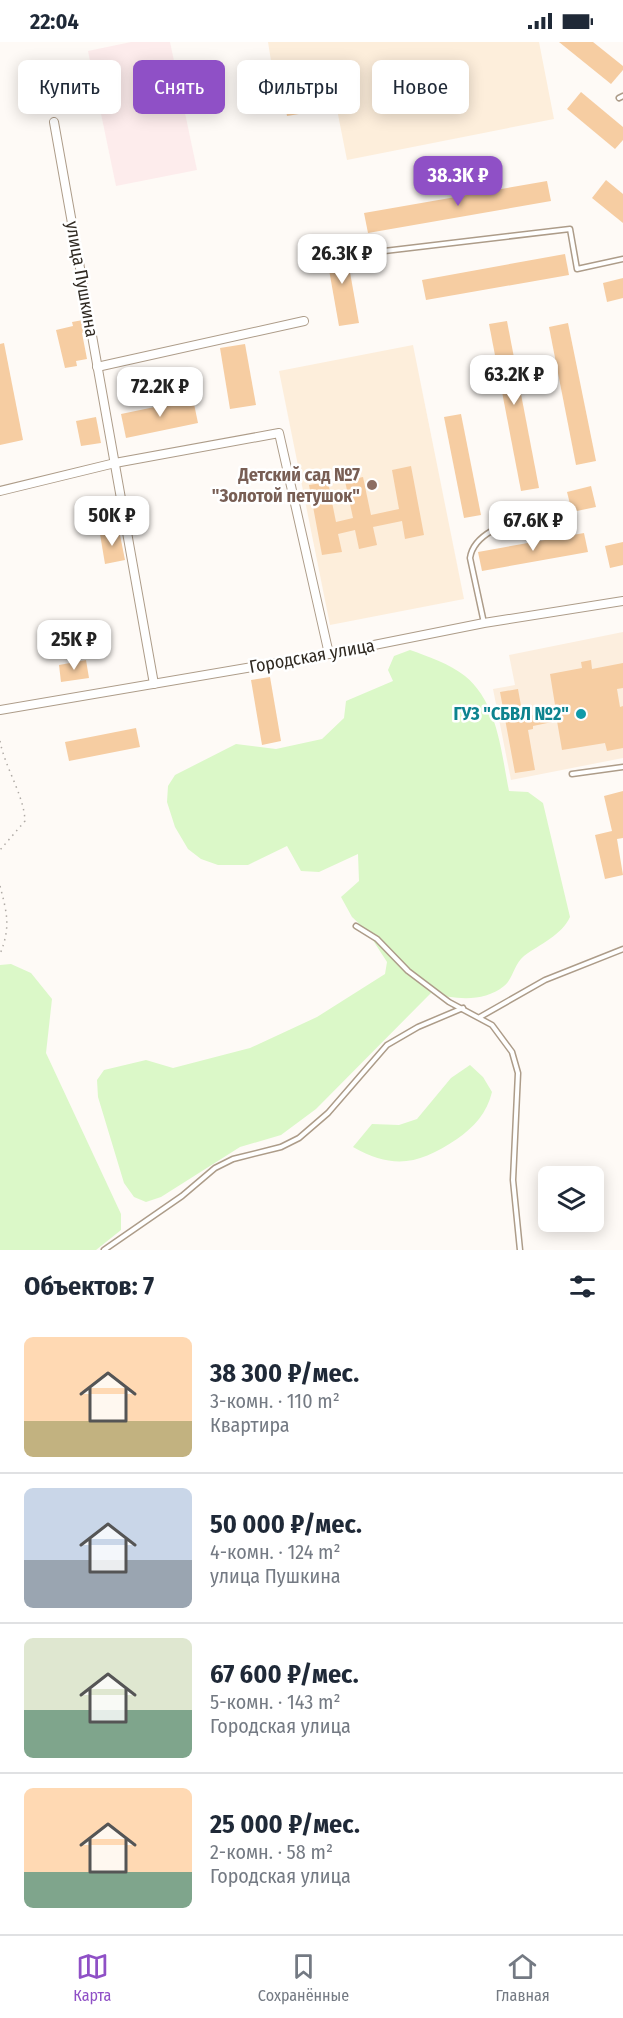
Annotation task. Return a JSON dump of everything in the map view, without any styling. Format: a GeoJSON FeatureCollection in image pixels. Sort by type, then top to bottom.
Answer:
{"type":"FeatureCollection","features":[{"type":"Feature","properties":{"kind":"street","name":"улица Пушкина"},"geometry":{"type":"LineString","coordinates":[[54,122],[154,684]]}},
{"type":"Feature","properties":{"kind":"street"},"geometry":{"type":"LineString","coordinates":[[97,367],[304,321]]}},
{"type":"Feature","properties":{"kind":"street"},"geometry":{"type":"LineString","coordinates":[[0,491],[115,463],[279,433],[329,654]]}},
{"type":"Feature","properties":{"kind":"street","name":"Городская улица"},"geometry":{"type":"LineString","coordinates":[[0,710],[329,654],[484,623],[623,601]]}},
{"type":"Feature","properties":{"kind":"lane"},"geometry":{"type":"LineString","coordinates":[[376,252],[570,229],[577,269],[623,259]]}},
{"type":"Feature","properties":{"kind":"lane"},"geometry":{"type":"LineString","coordinates":[[484,623],[470,558],[471,549],[483,537],[506,525],[534,515]]}},
{"type":"Feature","properties":{"kind":"lane"},"geometry":{"type":"LineString","coordinates":[[572,774],[623,767]]}},
{"type":"Feature","properties":{"kind":"lane"},"geometry":{"type":"LineString","coordinates":[[356,926],[377,939],[408,971],[449,1002],[492,1025],[512,1052],[518,1073],[513,1180],[520,1250]]}},
{"type":"Feature","properties":{"kind":"lane"},"geometry":{"type":"LineString","coordinates":[[480,1017],[545,980],[623,949]]}},
{"type":"Feature","properties":{"kind":"lane"},"geometry":{"type":"LineString","coordinates":[[104,1250],[183,1196],[215,1168],[233,1159],[280,1147],[299,1138],[328,1113],[387,1045],[418,1027],[463,1008]]}},
{"type":"Feature","properties":{"kind":"path"},"geometry":{"type":"LineString","coordinates":[[0,741],[12,781],[25,808],[25,821],[0,850]]}},
{"type":"Feature","properties":{"kind":"path"},"geometry":{"type":"LineString","coordinates":[[0,886],[8,926],[7,937],[0,954]]}},
{"type":"Feature","properties":{"kind":"shaded area"},"geometry":{"type":"Polygon","coordinates":[[[131,42],[170,42],[174,60],[133,60],[133,114],[185,114],[197,170],[116,186],[101,114],[121,114],[121,60],[90,60],[88,51],[131,42]]]}},
{"type":"Feature","properties":{"kind":"shaded area"},"geometry":{"type":"Polygon","coordinates":[[[268,42],[539,42],[554,119],[347,160],[338,114],[360,114],[360,60],[271,60],[268,42]]]}},
{"type":"Feature","properties":{"kind":"shaded area","name":"Детский сад №7 \"Золотой петушок\""},"geometry":{"type":"Polygon","coordinates":[[[413,345],[464,599],[330,625],[279,371],[413,345]]]}},
{"type":"Feature","properties":{"kind":"shaded area"},"geometry":{"type":"Polygon","coordinates":[[[623,632],[623,758],[511,780],[493,689],[515,685],[509,655],[623,632]]]}},
{"type":"Feature","properties":{"kind":"green space"},"geometry":{"type":"Polygon","coordinates":[[[410,650],[438,661],[465,676],[485,700],[496,729],[509,791],[528,792],[543,803],[570,917],[562,929],[521,959],[507,983],[496,991],[469,998],[431,993],[316,1109],[281,1135],[240,1147],[161,1197],[146,1202],[134,1197],[124,1183],[98,1097],[97,1080],[104,1070],[146,1060],[173,1068],[250,1048],[317,1017],[385,974],[387,962],[367,931],[352,917],[341,897],[359,881],[358,854],[319,872],[301,871],[287,846],[248,865],[218,865],[201,859],[188,849],[175,827],[167,802],[168,786],[175,775],[236,744],[276,749],[322,739],[344,718],[346,701],[393,681],[388,670],[394,656],[410,650]]]}},
{"type":"Feature","properties":{"kind":"green space"},"geometry":{"type":"Polygon","coordinates":[[[11,964],[31,973],[52,999],[46,1053],[121,1214],[121,1230],[96,1250],[0,1250],[0,965],[11,964]]]}},
{"type":"Feature","properties":{"kind":"green space"},"geometry":{"type":"Polygon","coordinates":[[[470,1065],[483,1077],[492,1092],[487,1107],[479,1119],[457,1139],[431,1154],[406,1161],[381,1159],[353,1147],[372,1124],[399,1125],[417,1119],[451,1078],[470,1065]]]}},
{"type":"Feature","properties":{"kind":"building"},"geometry":{"type":"Polygon","coordinates":[[[559,42],[593,42],[623,66],[623,70],[611,84],[559,42]]]}},
{"type":"Feature","properties":{"kind":"building"},"geometry":{"type":"Polygon","coordinates":[[[581,92],[623,127],[623,140],[615,149],[567,109],[581,92]]]}},
{"type":"Feature","properties":{"kind":"building"},"geometry":{"type":"Polygon","coordinates":[[[606,180],[623,194],[623,223],[592,198],[606,180]]]}},
{"type":"Feature","properties":{"kind":"building"},"geometry":{"type":"Polygon","coordinates":[[[547,181],[551,201],[368,233],[364,213],[547,181]]]}},
{"type":"Feature","properties":{"kind":"building"},"geometry":{"type":"Polygon","coordinates":[[[345,244],[359,323],[339,326],[325,247],[345,244]]]}},
{"type":"Feature","properties":{"kind":"building"},"geometry":{"type":"Polygon","coordinates":[[[565,254],[569,275],[426,300],[422,280],[565,254]]]}},
{"type":"Feature","properties":{"kind":"building"},"geometry":{"type":"Polygon","coordinates":[[[623,278],[623,298],[607,302],[603,283],[623,278]]]}},
{"type":"Feature","properties":{"kind":"building"},"geometry":{"type":"Polygon","coordinates":[[[83,320],[85,332],[82,333],[87,359],[76,361],[77,366],[65,368],[56,330],[73,326],[72,322],[83,320]]]}},
{"type":"Feature","properties":{"kind":"building"},"geometry":{"type":"Polygon","coordinates":[[[507,321],[539,488],[521,491],[489,324],[507,321]]]}},
{"type":"Feature","properties":{"kind":"building"},"geometry":{"type":"Polygon","coordinates":[[[568,323],[596,461],[576,465],[549,327],[568,323]]]}},
{"type":"Feature","properties":{"kind":"building"},"geometry":{"type":"Polygon","coordinates":[[[4,343],[23,440],[0,445],[0,344],[4,343]]]}},
{"type":"Feature","properties":{"kind":"building"},"geometry":{"type":"Polygon","coordinates":[[[245,344],[256,405],[230,409],[220,348],[245,344]]]}},
{"type":"Feature","properties":{"kind":"building"},"geometry":{"type":"Polygon","coordinates":[[[193,399],[198,423],[126,438],[121,414],[193,399]]]}},
{"type":"Feature","properties":{"kind":"building"},"geometry":{"type":"Polygon","coordinates":[[[461,414],[481,515],[464,518],[444,417],[461,414]]]}},
{"type":"Feature","properties":{"kind":"building"},"geometry":{"type":"Polygon","coordinates":[[[96,417],[101,443],[81,446],[76,421],[96,417]]]}},
{"type":"Feature","properties":{"kind":"building"},"geometry":{"type":"Polygon","coordinates":[[[411,466],[424,535],[405,539],[402,521],[373,527],[377,545],[359,549],[355,530],[338,534],[342,552],[322,555],[309,485],[328,482],[336,522],[353,518],[345,481],[363,477],[371,515],[399,509],[392,470],[411,466]]]}},
{"type":"Feature","properties":{"kind":"building"},"geometry":{"type":"Polygon","coordinates":[[[591,486],[596,507],[572,512],[567,492],[591,486]]]}},
{"type":"Feature","properties":{"kind":"building"},"geometry":{"type":"Polygon","coordinates":[[[119,530],[125,560],[105,564],[100,534],[119,530]]]}},
{"type":"Feature","properties":{"kind":"building"},"geometry":{"type":"Polygon","coordinates":[[[584,533],[588,552],[482,571],[478,552],[584,533]]]}},
{"type":"Feature","properties":{"kind":"building"},"geometry":{"type":"Polygon","coordinates":[[[623,542],[623,565],[610,568],[605,546],[623,542]]]}},
{"type":"Feature","properties":{"kind":"building"},"geometry":{"type":"Polygon","coordinates":[[[86,660],[89,678],[61,682],[59,665],[86,660]]]}},
{"type":"Feature","properties":{"kind":"building","name":"ГУЗ \"СБВЛ №2\""},"geometry":{"type":"Polygon","coordinates":[[[591,660],[592,669],[623,663],[623,688],[617,689],[620,707],[623,706],[623,748],[607,751],[605,743],[562,750],[557,721],[533,726],[533,729],[528,730],[535,770],[515,773],[500,692],[518,689],[523,717],[556,711],[550,674],[582,668],[581,662],[591,660]]]}},
{"type":"Feature","properties":{"kind":"building"},"geometry":{"type":"Polygon","coordinates":[[[270,677],[281,741],[262,745],[251,680],[270,677]]]}},
{"type":"Feature","properties":{"kind":"building"},"geometry":{"type":"Polygon","coordinates":[[[136,728],[140,747],[69,761],[65,742],[136,728]]]}},
{"type":"Feature","properties":{"kind":"building"},"geometry":{"type":"Polygon","coordinates":[[[623,791],[623,838],[617,839],[623,875],[605,879],[595,835],[612,831],[604,796],[623,791]]]}},
{"type":"Feature","properties":{"kind":"place","name":"Детский сад №7 \"Золотой петушок\""},"geometry":{"type":"Point","coordinates":[372,485]}},
{"type":"Feature","properties":{"kind":"place","name":"ГУЗ \"СБВЛ №2\""},"geometry":{"type":"Point","coordinates":[581,714]}}]}
